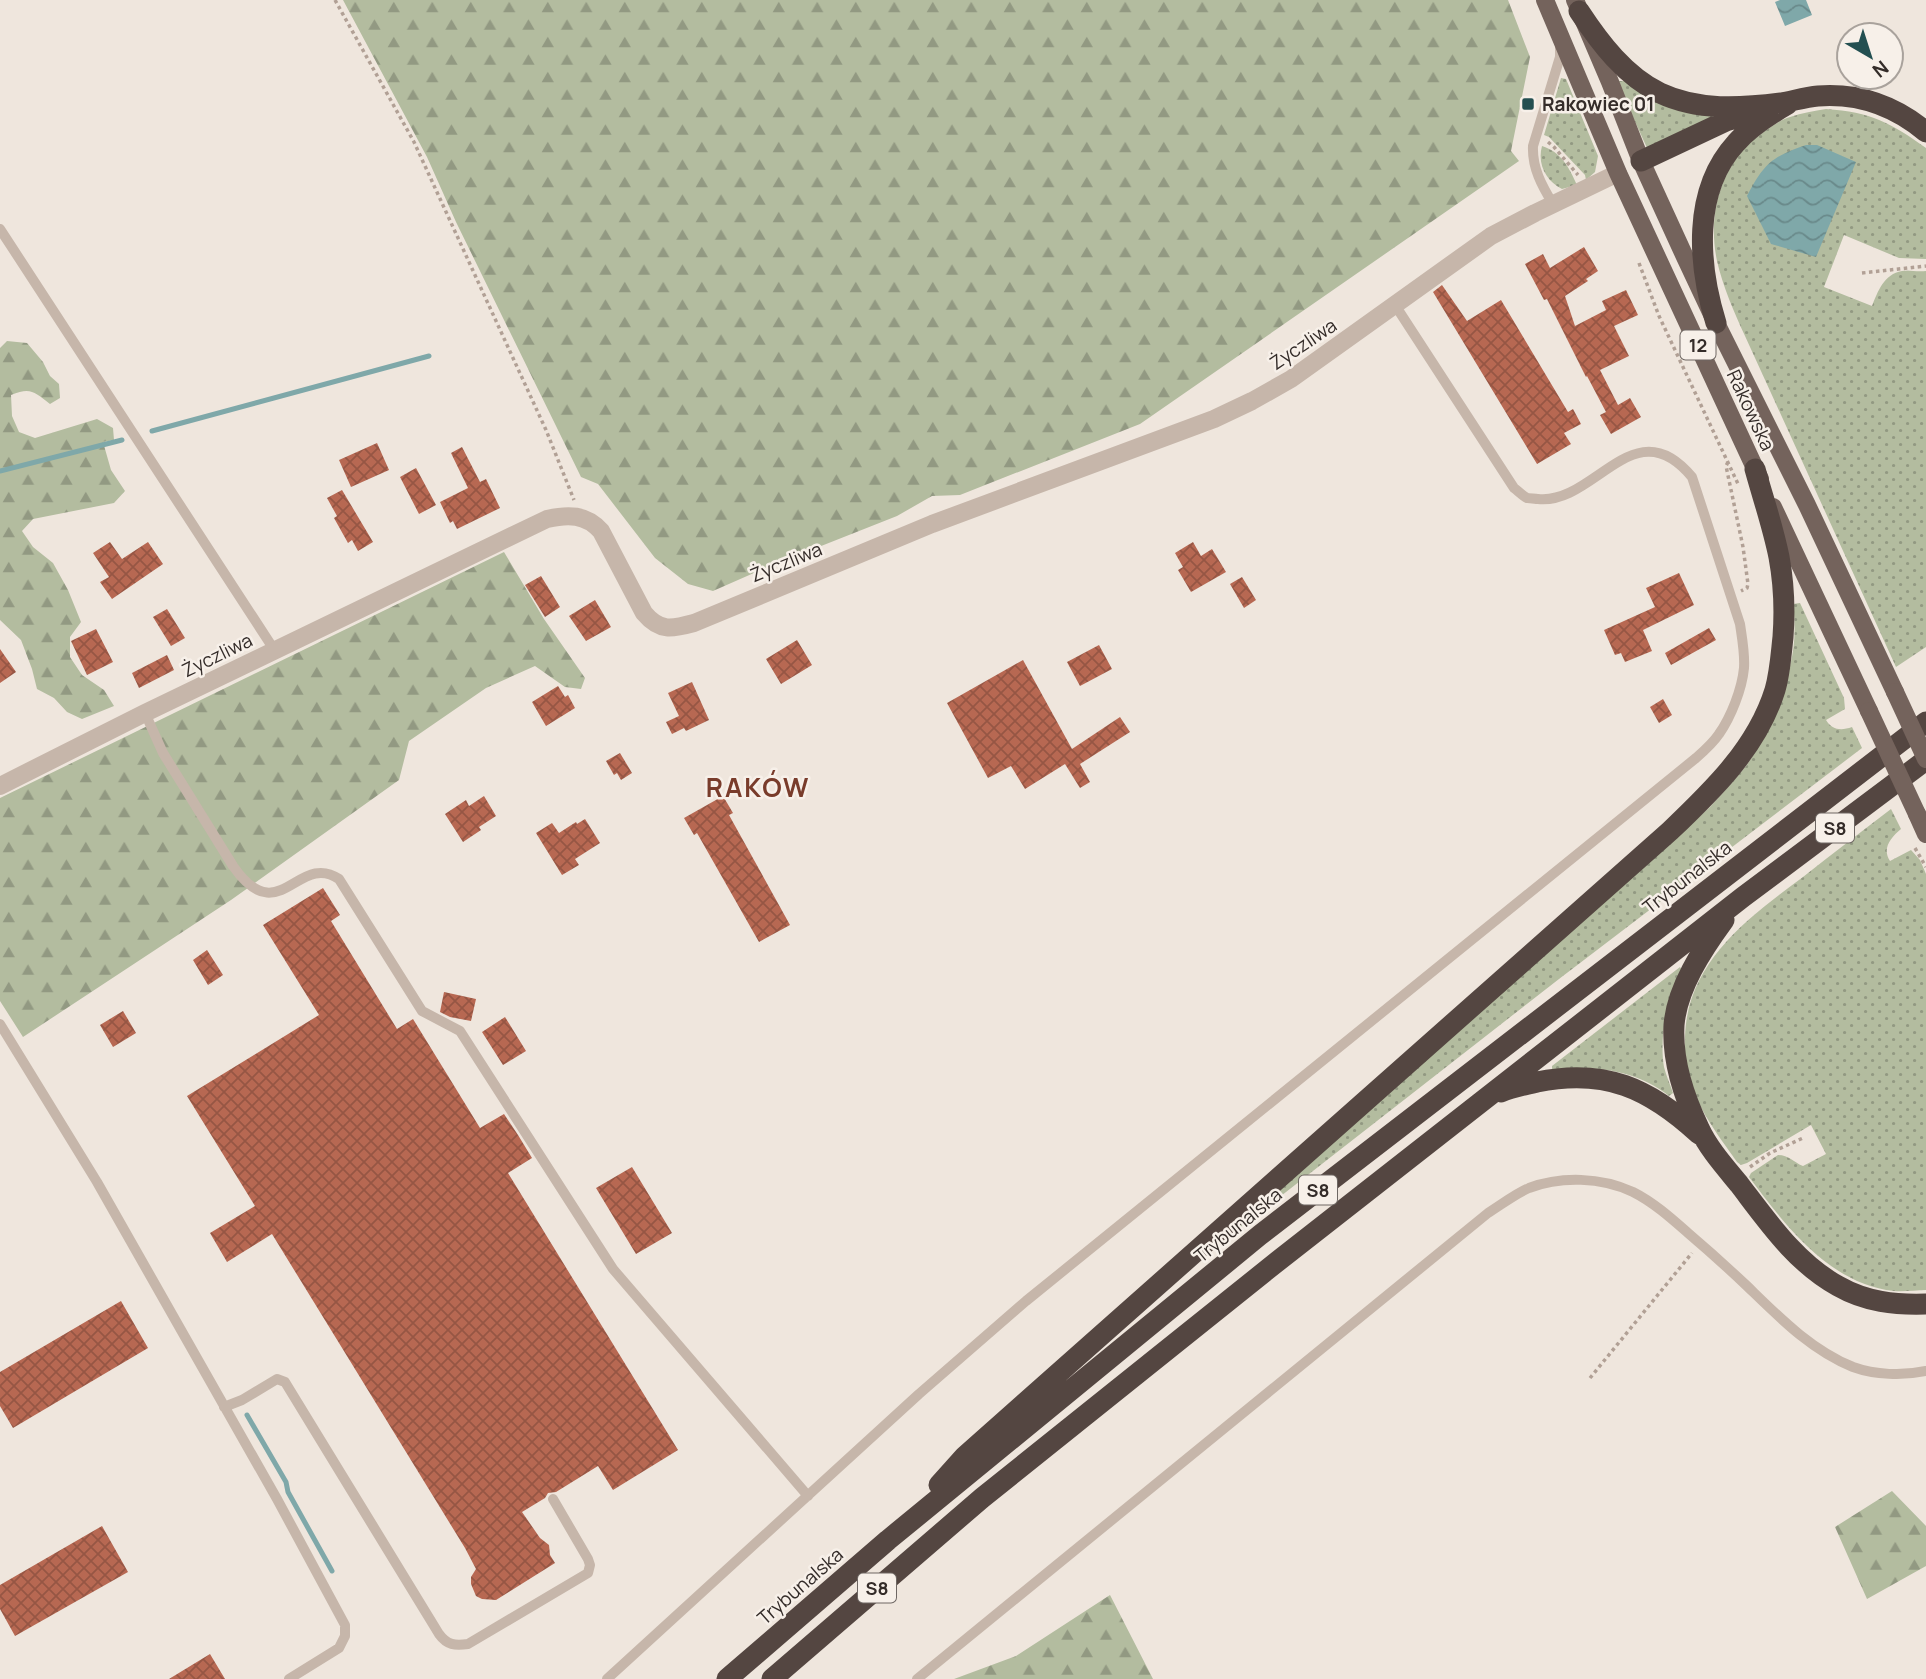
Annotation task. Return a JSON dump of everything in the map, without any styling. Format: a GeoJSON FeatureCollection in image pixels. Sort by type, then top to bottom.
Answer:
{"type":"FeatureCollection","features":[{"type":"Feature","properties":{"kind":"highway"},"geometry":{"type":"LineString","coordinates":[[1577,5],[1596,36],[1619,63],[1648,86],[1671,98],[1723,107],[1818,96],[1848,97],[1874,102],[1908,117],[1926,132]]}},
{"type":"Feature","properties":{"kind":"highway"},"geometry":{"type":"LineString","coordinates":[[1641,161],[1726,121],[1796,100]]}},
{"type":"Feature","properties":{"kind":"highway"},"geometry":{"type":"LineString","coordinates":[[1716,323],[1710,305],[1703,254],[1703,219],[1709,188],[1723,159],[1735,144],[1763,119],[1796,100]]}},
{"type":"Feature","properties":{"kind":"highway"},"geometry":{"type":"LineString","coordinates":[[888,1540],[965,1456],[1670,831],[1729,772],[1763,719],[1775,691],[1781,661],[1784,595],[1782,578],[1755,468]]}},
{"type":"Feature","properties":{"kind":"highway","name":"Trybunalska"},"geometry":{"type":"LineString","coordinates":[[727,1679],[888,1540],[1260,1235],[1926,722]]}},
{"type":"Feature","properties":{"kind":"highway","name":"S8"},"geometry":{"type":"LineString","coordinates":[[772,1679],[982,1497],[1278,1261],[1743,897],[1926,759]]}},
{"type":"Feature","properties":{"kind":"highway"},"geometry":{"type":"LineString","coordinates":[[1704,1139],[1680,1080],[1675,1046],[1676,1014],[1685,988],[1707,946],[1743,897]]}},
{"type":"Feature","properties":{"kind":"highway"},"geometry":{"type":"LineString","coordinates":[[1489,1096],[1510,1088],[1572,1077],[1596,1078],[1622,1084],[1654,1099],[1704,1139],[1790,1248],[1827,1280],[1870,1299],[1898,1304],[1926,1304]]}},
{"type":"Feature","properties":{"kind":"main road","name":"Rakowska"},"geometry":{"type":"LineString","coordinates":[[1545,0],[1618,173],[1926,834]]}},
{"type":"Feature","properties":{"kind":"main road","name":"Rakowska"},"geometry":{"type":"LineString","coordinates":[[1577,5],[1641,161],[1926,759]]}},
{"type":"Feature","properties":{"kind":"main road"},"geometry":{"type":"LineString","coordinates":[[1618,173],[1641,161]]}},
{"type":"Feature","properties":{"kind":"street","name":"Życzliwa"},"geometry":{"type":"LineString","coordinates":[[0,786],[547,519],[573,515],[594,524],[601,531],[643,612],[650,620],[665,628],[694,623],[932,524],[1214,419],[1252,401],[1291,379],[1491,236],[1618,173]]}},
{"type":"Feature","properties":{"kind":"lane"},"geometry":{"type":"LineString","coordinates":[[1553,204],[1534,165],[1532,153],[1534,137],[1560,57],[1559,36]]}},
{"type":"Feature","properties":{"kind":"lane"},"geometry":{"type":"LineString","coordinates":[[0,229],[275,651]]}},
{"type":"Feature","properties":{"kind":"lane"},"geometry":{"type":"LineString","coordinates":[[607,1679],[919,1394],[1026,1301],[1696,758],[1718,736],[1728,720],[1744,668],[1740,624],[1692,477],[1681,463],[1663,453],[1643,452],[1626,458],[1563,496],[1545,500],[1528,498],[1514,488],[1395,304]]}},
{"type":"Feature","properties":{"kind":"lane"},"geometry":{"type":"LineString","coordinates":[[145,713],[170,764],[246,883],[256,890],[267,892],[282,890],[314,872],[331,873],[339,879],[422,1011],[460,1031],[613,1269],[808,1496]]}},
{"type":"Feature","properties":{"kind":"lane"},"geometry":{"type":"LineString","coordinates":[[0,1024],[97,1182],[345,1625],[345,1636],[339,1648],[289,1679]]}},
{"type":"Feature","properties":{"kind":"lane"},"geometry":{"type":"LineString","coordinates":[[917,1679],[1488,1213],[1528,1189],[1562,1180],[1596,1181],[1631,1191],[1653,1204],[1700,1243],[1788,1325],[1824,1353],[1854,1367],[1886,1374],[1926,1371]]}},
{"type":"Feature","properties":{"kind":"lane"},"geometry":{"type":"LineString","coordinates":[[225,1407],[277,1379],[285,1382],[439,1634],[450,1644],[468,1644],[588,1573],[588,1559],[553,1499]]}},
{"type":"Feature","properties":{"kind":"path"},"geometry":{"type":"LineString","coordinates":[[335,0],[414,142],[546,430],[576,504],[573,515]]}},
{"type":"Feature","properties":{"kind":"path"},"geometry":{"type":"LineString","coordinates":[[1534,137],[1554,147],[1576,172],[1584,190]]}},
{"type":"Feature","properties":{"kind":"path"},"geometry":{"type":"LineString","coordinates":[[1636,255],[1659,316],[1742,495]]}},
{"type":"Feature","properties":{"kind":"path"},"geometry":{"type":"LineString","coordinates":[[1862,273],[1926,266]]}},
{"type":"Feature","properties":{"kind":"path"},"geometry":{"type":"LineString","coordinates":[[1728,462],[1726,466],[1748,584],[1744,590],[1731,596]]}},
{"type":"Feature","properties":{"kind":"path"},"geometry":{"type":"LineString","coordinates":[[1734,1178],[1770,1153],[1803,1138]]}},
{"type":"Feature","properties":{"kind":"path"},"geometry":{"type":"LineString","coordinates":[[1590,1378],[1700,1243]]}},
{"type":"Feature","properties":{"kind":"green space"},"geometry":{"type":"Polygon","coordinates":[[[343,0],[1508,0],[1530,57],[1511,151],[1519,161],[1140,424],[960,495],[932,496],[897,516],[713,591],[688,584],[655,558],[598,484],[581,477],[427,157],[343,0]]]}},
{"type":"Feature","properties":{"kind":"green space"},"geometry":{"type":"Polygon","coordinates":[[[1561,78],[1566,79],[1598,156],[1595,172],[1586,180],[1585,175],[1544,135],[1561,78]]]}},
{"type":"Feature","properties":{"kind":"green space"},"geometry":{"type":"Polygon","coordinates":[[[1619,81],[1625,81],[1712,116],[1714,120],[1648,150],[1619,81]]]}},
{"type":"Feature","properties":{"kind":"green space"},"geometry":{"type":"Polygon","coordinates":[[[1826,109],[1880,120],[1926,148],[1926,259],[1899,258],[1844,235],[1824,287],[1872,306],[1882,284],[1891,276],[1902,271],[1926,271],[1926,647],[1896,667],[1737,318],[1719,271],[1714,243],[1720,190],[1736,158],[1762,133],[1786,118],[1826,109]]]}},
{"type":"Feature","properties":{"kind":"green space"},"geometry":{"type":"Polygon","coordinates":[[[1542,146],[1564,161],[1577,185],[1562,189],[1547,177],[1541,159],[1542,146]]]}},
{"type":"Feature","properties":{"kind":"green space"},"geometry":{"type":"Polygon","coordinates":[[[7,341],[27,343],[43,362],[50,376],[59,384],[60,398],[50,404],[32,392],[23,391],[11,395],[12,416],[19,432],[35,438],[97,419],[113,428],[114,440],[103,442],[111,470],[125,491],[114,503],[33,519],[22,531],[33,547],[53,563],[81,622],[70,637],[70,657],[82,675],[104,690],[114,706],[82,719],[67,712],[54,698],[37,689],[21,640],[0,620],[0,348],[7,341]]]}},
{"type":"Feature","properties":{"kind":"green space"},"geometry":{"type":"Polygon","coordinates":[[[504,552],[544,619],[585,678],[581,689],[565,687],[535,666],[486,688],[409,741],[399,780],[231,900],[23,1037],[0,1001],[0,798],[504,552]]]}},
{"type":"Feature","properties":{"kind":"green space"},"geometry":{"type":"Polygon","coordinates":[[[1800,603],[1844,698],[1845,709],[1826,720],[1837,729],[1852,727],[1862,748],[1559,979],[1241,1227],[1240,1225],[1710,807],[1746,766],[1769,724],[1781,695],[1794,646],[1793,604],[1800,603]]]}},
{"type":"Feature","properties":{"kind":"green space"},"geometry":{"type":"Polygon","coordinates":[[[1891,809],[1901,829],[1888,844],[1890,861],[1911,850],[1920,860],[1926,874],[1926,1290],[1894,1291],[1871,1286],[1829,1265],[1811,1249],[1778,1214],[1749,1177],[1778,1155],[1788,1157],[1803,1166],[1826,1154],[1811,1125],[1741,1165],[1699,1104],[1685,1061],[1688,1010],[1709,964],[1724,944],[1762,909],[1891,809]]]}},
{"type":"Feature","properties":{"kind":"green space"},"geometry":{"type":"Polygon","coordinates":[[[1680,967],[1682,970],[1668,1004],[1663,1043],[1664,1067],[1673,1093],[1669,1096],[1642,1080],[1613,1071],[1552,1071],[1552,1066],[1680,967]]]}},
{"type":"Feature","properties":{"kind":"green space"},"geometry":{"type":"Polygon","coordinates":[[[1892,1491],[1926,1526],[1926,1566],[1867,1599],[1835,1527],[1892,1491]]]}},
{"type":"Feature","properties":{"kind":"green space"},"geometry":{"type":"Polygon","coordinates":[[[1110,1595],[1153,1679],[954,1679],[1016,1656],[1110,1595]]]}},
{"type":"Feature","properties":{"kind":"water"},"geometry":{"type":"Polygon","coordinates":[[[1806,0],[1812,15],[1785,26],[1775,2],[1806,0]]]}},
{"type":"Feature","properties":{"kind":"water"},"geometry":{"type":"Polygon","coordinates":[[[1806,145],[1817,145],[1856,162],[1816,257],[1771,244],[1747,196],[1758,176],[1770,163],[1806,145]]]}},
{"type":"Feature","properties":{"kind":"building"},"geometry":{"type":"Polygon","coordinates":[[[1584,247],[1598,271],[1565,296],[1575,326],[1606,310],[1602,301],[1626,290],[1638,315],[1614,326],[1629,356],[1600,370],[1618,405],[1630,398],[1641,417],[1611,434],[1600,415],[1606,412],[1547,299],[1544,300],[1525,264],[1543,254],[1550,268],[1584,247]]]}},
{"type":"Feature","properties":{"kind":"building"},"geometry":{"type":"Polygon","coordinates":[[[1442,285],[1467,321],[1501,300],[1568,412],[1573,409],[1581,424],[1564,433],[1571,444],[1537,464],[1433,292],[1442,285]]]}},
{"type":"Feature","properties":{"kind":"building"},"geometry":{"type":"Polygon","coordinates":[[[377,443],[389,470],[351,487],[339,460],[377,443]]]}},
{"type":"Feature","properties":{"kind":"building"},"geometry":{"type":"Polygon","coordinates":[[[462,447],[480,482],[486,479],[500,508],[457,529],[453,521],[450,523],[440,502],[468,488],[451,453],[462,447]]]}},
{"type":"Feature","properties":{"kind":"building"},"geometry":{"type":"Polygon","coordinates":[[[416,468],[436,505],[419,514],[400,477],[416,468]]]}},
{"type":"Feature","properties":{"kind":"building"},"geometry":{"type":"Polygon","coordinates":[[[342,490],[373,542],[358,551],[352,540],[348,543],[334,518],[337,516],[327,498],[342,490]]]}},
{"type":"Feature","properties":{"kind":"building"},"geometry":{"type":"Polygon","coordinates":[[[110,542],[122,559],[148,542],[163,564],[112,599],[100,582],[109,577],[93,553],[110,542]]]}},
{"type":"Feature","properties":{"kind":"building"},"geometry":{"type":"Polygon","coordinates":[[[1193,542],[1201,556],[1212,549],[1226,572],[1191,592],[1178,570],[1183,567],[1175,553],[1193,542]]]}},
{"type":"Feature","properties":{"kind":"building"},"geometry":{"type":"Polygon","coordinates":[[[1679,573],[1694,605],[1643,630],[1652,651],[1625,662],[1621,653],[1615,655],[1604,630],[1655,607],[1646,588],[1679,573]]]}},
{"type":"Feature","properties":{"kind":"building"},"geometry":{"type":"Polygon","coordinates":[[[541,576],[560,607],[545,617],[525,585],[541,576]]]}},
{"type":"Feature","properties":{"kind":"building"},"geometry":{"type":"Polygon","coordinates":[[[1242,577],[1256,600],[1244,608],[1230,584],[1242,577]]]}},
{"type":"Feature","properties":{"kind":"building"},"geometry":{"type":"Polygon","coordinates":[[[595,600],[611,627],[586,641],[569,616],[595,600]]]}},
{"type":"Feature","properties":{"kind":"building"},"geometry":{"type":"Polygon","coordinates":[[[167,609],[185,638],[171,646],[153,617],[167,609]]]}},
{"type":"Feature","properties":{"kind":"building"},"geometry":{"type":"Polygon","coordinates":[[[1709,628],[1716,640],[1671,665],[1665,653],[1709,628]]]}},
{"type":"Feature","properties":{"kind":"building"},"geometry":{"type":"Polygon","coordinates":[[[96,629],[113,662],[87,675],[71,641],[96,629]]]}},
{"type":"Feature","properties":{"kind":"building"},"geometry":{"type":"Polygon","coordinates":[[[797,640],[812,665],[781,684],[766,659],[797,640]]]}},
{"type":"Feature","properties":{"kind":"building"},"geometry":{"type":"Polygon","coordinates":[[[1099,645],[1112,669],[1080,686],[1067,662],[1099,645]]]}},
{"type":"Feature","properties":{"kind":"building"},"geometry":{"type":"Polygon","coordinates":[[[0,649],[16,672],[0,683],[0,649]]]}},
{"type":"Feature","properties":{"kind":"building"},"geometry":{"type":"Polygon","coordinates":[[[167,655],[174,670],[139,688],[132,673],[167,655]]]}},
{"type":"Feature","properties":{"kind":"building"},"geometry":{"type":"Polygon","coordinates":[[[1023,660],[1072,749],[1120,717],[1130,732],[1080,764],[1090,782],[1080,788],[1065,764],[1025,789],[1011,766],[988,778],[947,703],[1023,660]]]}},
{"type":"Feature","properties":{"kind":"building"},"geometry":{"type":"Polygon","coordinates":[[[692,682],[709,720],[686,731],[684,728],[672,734],[666,722],[679,716],[668,693],[692,682]]]}},
{"type":"Feature","properties":{"kind":"building"},"geometry":{"type":"Polygon","coordinates":[[[558,686],[565,697],[568,695],[575,708],[546,726],[532,702],[558,686]]]}},
{"type":"Feature","properties":{"kind":"building"},"geometry":{"type":"Polygon","coordinates":[[[1663,699],[1672,715],[1659,723],[1650,707],[1663,699]]]}},
{"type":"Feature","properties":{"kind":"building"},"geometry":{"type":"Polygon","coordinates":[[[620,753],[632,773],[621,780],[617,773],[614,775],[606,761],[620,753]]]}},
{"type":"Feature","properties":{"kind":"building"},"geometry":{"type":"Polygon","coordinates":[[[484,796],[496,816],[463,842],[445,814],[466,800],[469,806],[484,796]]]}},
{"type":"Feature","properties":{"kind":"building"},"geometry":{"type":"Polygon","coordinates":[[[723,796],[733,813],[729,815],[790,925],[759,942],[697,833],[694,835],[684,818],[723,796]]]}},
{"type":"Feature","properties":{"kind":"building"},"geometry":{"type":"Polygon","coordinates":[[[585,819],[600,843],[575,859],[579,865],[562,875],[536,833],[552,823],[559,833],[585,819]]]}},
{"type":"Feature","properties":{"kind":"building"},"geometry":{"type":"Polygon","coordinates":[[[323,888],[340,915],[331,921],[397,1029],[413,1019],[480,1128],[504,1114],[518,1135],[532,1158],[508,1173],[678,1450],[613,1490],[598,1466],[556,1492],[548,1493],[545,1498],[522,1512],[540,1538],[549,1545],[550,1555],[555,1563],[496,1600],[476,1596],[471,1577],[476,1569],[465,1548],[272,1234],[227,1262],[210,1233],[255,1206],[187,1096],[319,1015],[263,925],[323,888]]]}},
{"type":"Feature","properties":{"kind":"building"},"geometry":{"type":"Polygon","coordinates":[[[207,950],[223,975],[208,985],[193,960],[207,950]]]}},
{"type":"Feature","properties":{"kind":"building"},"geometry":{"type":"Polygon","coordinates":[[[444,992],[476,999],[471,1021],[440,1012],[444,992]]]}},
{"type":"Feature","properties":{"kind":"building"},"geometry":{"type":"Polygon","coordinates":[[[123,1011],[136,1033],[113,1047],[100,1025],[123,1011]]]}},
{"type":"Feature","properties":{"kind":"building"},"geometry":{"type":"Polygon","coordinates":[[[505,1017],[526,1051],[503,1065],[482,1032],[505,1017]]]}},
{"type":"Feature","properties":{"kind":"building"},"geometry":{"type":"Polygon","coordinates":[[[632,1167],[672,1233],[636,1254],[596,1188],[632,1167]]]}},
{"type":"Feature","properties":{"kind":"building"},"geometry":{"type":"Polygon","coordinates":[[[121,1301],[148,1348],[13,1428],[0,1406],[0,1372],[121,1301]]]}},
{"type":"Feature","properties":{"kind":"building"},"geometry":{"type":"Polygon","coordinates":[[[102,1526],[128,1572],[15,1636],[0,1609],[0,1585],[102,1526]]]}},
{"type":"Feature","properties":{"kind":"building"},"geometry":{"type":"Polygon","coordinates":[[[210,1654],[225,1679],[169,1679],[210,1654]]]}},
{"type":"Feature","properties":{"kind":"waterway"},"geometry":{"type":"LineString","coordinates":[[152,431],[429,356]]}},
{"type":"Feature","properties":{"kind":"waterway"},"geometry":{"type":"LineString","coordinates":[[0,471],[122,440]]}},
{"type":"Feature","properties":{"kind":"waterway"},"geometry":{"type":"LineString","coordinates":[[247,1415],[286,1482],[288,1492],[332,1571]]}},
{"type":"Feature","properties":{"kind":"place","name":"Rakowiec 01"},"geometry":{"type":"Point","coordinates":[1528,104]}},
{"type":"Feature","properties":{"kind":"district","name":"RAKÓW"},"geometry":{"type":"Point","coordinates":[758,787]}}]}
